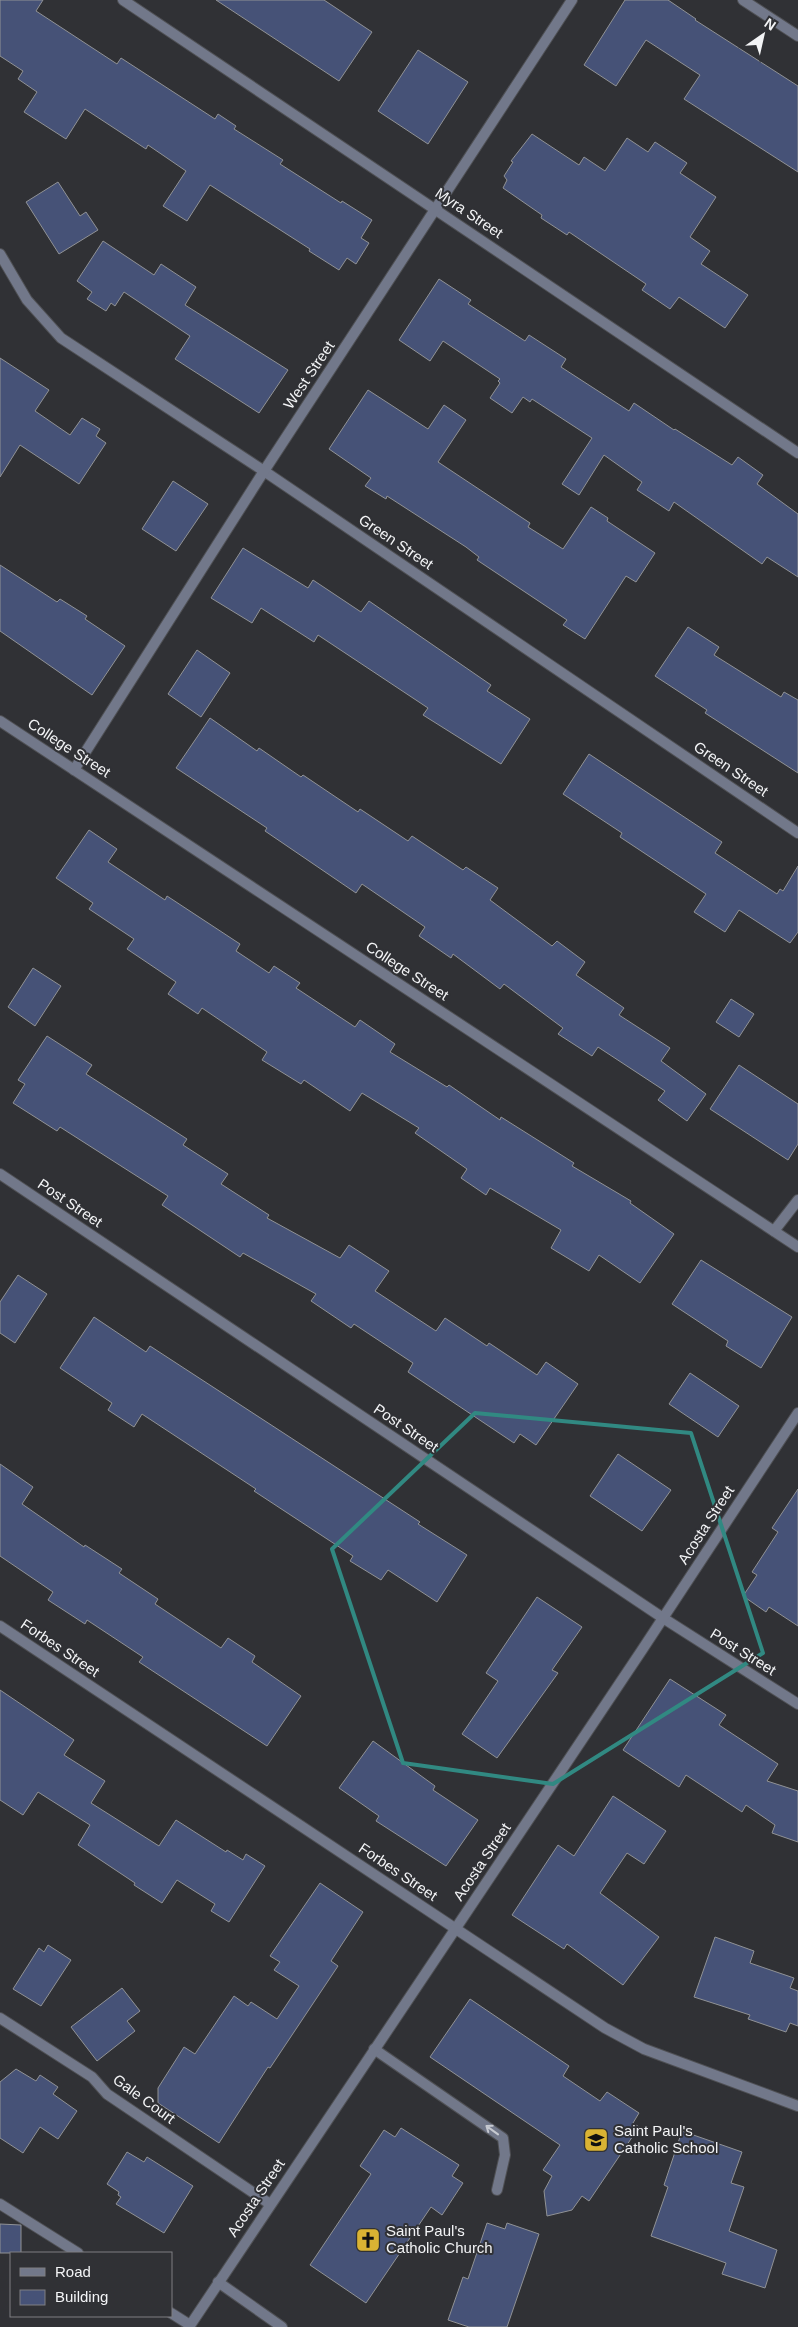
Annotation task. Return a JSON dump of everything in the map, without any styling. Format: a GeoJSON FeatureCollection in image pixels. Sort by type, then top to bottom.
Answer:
{"type":"FeatureCollection","features":[{"type":"Feature","properties":{"kind":"street","name":"Myra Street"},"geometry":{"type":"LineString","coordinates":[[123,0],[798,453]]}},
{"type":"Feature","properties":{"kind":"street","name":"West Street"},"geometry":{"type":"LineString","coordinates":[[74,770],[264,471],[437,210],[572,0]]}},
{"type":"Feature","properties":{"kind":"street"},"geometry":{"type":"LineString","coordinates":[[743,0],[798,36]]}},
{"type":"Feature","properties":{"kind":"street","name":"Green Street"},"geometry":{"type":"LineString","coordinates":[[0,254],[27,300],[61,338],[264,471],[798,833]]}},
{"type":"Feature","properties":{"kind":"street","name":"College Street"},"geometry":{"type":"LineString","coordinates":[[0,721],[798,1247]]}},
{"type":"Feature","properties":{"kind":"street","name":"Post Street"},"geometry":{"type":"LineString","coordinates":[[0,1174],[663,1618],[798,1704]]}},
{"type":"Feature","properties":{"kind":"street"},"geometry":{"type":"LineString","coordinates":[[774,1231],[798,1200]]}},
{"type":"Feature","properties":{"kind":"street","name":"Acosta Street"},"geometry":{"type":"LineString","coordinates":[[189,2326],[798,1413]]}},
{"type":"Feature","properties":{"kind":"street","name":"Forbes Street"},"geometry":{"type":"LineString","coordinates":[[0,1626],[604,2028],[644,2049],[798,2106]]}},
{"type":"Feature","properties":{"kind":"street","name":"Gale Court"},"geometry":{"type":"LineString","coordinates":[[0,2018],[92,2077],[107,2094],[270,2204]]}},
{"type":"Feature","properties":{"kind":"street"},"geometry":{"type":"LineString","coordinates":[[374,2049],[414,2074],[503,2138],[505,2155],[498,2190]]}},
{"type":"Feature","properties":{"kind":"street"},"geometry":{"type":"LineString","coordinates":[[0,2204],[76,2252]]}},
{"type":"Feature","properties":{"kind":"street"},"geometry":{"type":"LineString","coordinates":[[218,2282],[282,2327]]}},
{"type":"Feature","properties":{"kind":"street"},"geometry":{"type":"LineString","coordinates":[[172,2314],[189,2326]]}},
{"type":"Feature","properties":{"kind":"highlighted area"},"geometry":{"type":"Polygon","coordinates":[[[475,1413],[691,1433],[763,1653],[553,1784],[403,1763],[332,1549],[475,1413]]]}},
{"type":"Feature","properties":{"kind":"building"},"geometry":{"type":"Polygon","coordinates":[[[0,0],[43,0],[36,11],[117,64],[121,58],[215,119],[218,114],[236,126],[234,129],[283,160],[280,164],[341,203],[342,201],[372,220],[361,238],[369,243],[356,264],[347,258],[339,270],[309,251],[310,249],[210,185],[187,221],[163,206],[186,171],[148,145],[146,149],[85,109],[66,139],[24,112],[37,92],[18,79],[23,71],[0,56],[0,0]]]}},
{"type":"Feature","properties":{"kind":"building"},"geometry":{"type":"Polygon","coordinates":[[[216,0],[324,0],[372,32],[339,81],[216,0]]]}},
{"type":"Feature","properties":{"kind":"building"},"geometry":{"type":"Polygon","coordinates":[[[625,0],[668,0],[695,20],[798,86],[798,172],[684,99],[700,75],[646,40],[616,86],[584,65],[625,0]]]}},
{"type":"Feature","properties":{"kind":"building"},"geometry":{"type":"Polygon","coordinates":[[[418,50],[468,82],[428,144],[378,111],[418,50]]]}},
{"type":"Feature","properties":{"kind":"building"},"geometry":{"type":"Polygon","coordinates":[[[532,134],[579,165],[584,157],[605,171],[627,138],[648,152],[655,142],[687,163],[680,173],[716,197],[690,237],[710,251],[701,264],[748,295],[725,328],[679,297],[670,309],[642,290],[646,284],[569,232],[567,235],[541,218],[542,215],[503,188],[507,180],[504,176],[513,162],[511,161],[532,134]]]}},
{"type":"Feature","properties":{"kind":"building"},"geometry":{"type":"Polygon","coordinates":[[[58,182],[80,216],[86,212],[98,230],[59,254],[26,202],[58,182]]]}},
{"type":"Feature","properties":{"kind":"building"},"geometry":{"type":"Polygon","coordinates":[[[103,241],[154,275],[161,264],[196,287],[185,305],[288,370],[259,413],[175,359],[190,336],[124,292],[115,306],[111,303],[106,311],[87,299],[92,292],[77,281],[103,241]]]}},
{"type":"Feature","properties":{"kind":"building"},"geometry":{"type":"Polygon","coordinates":[[[439,279],[471,300],[468,304],[525,341],[529,335],[566,359],[561,367],[629,411],[634,403],[732,465],[738,457],[763,475],[757,484],[798,514],[798,577],[767,557],[762,564],[674,502],[669,511],[637,490],[642,482],[604,455],[579,495],[562,484],[592,438],[532,399],[530,402],[523,397],[512,413],[490,398],[500,383],[498,381],[500,379],[443,341],[430,361],[399,340],[439,279]]]}},
{"type":"Feature","properties":{"kind":"building"},"geometry":{"type":"Polygon","coordinates":[[[0,358],[49,390],[35,411],[70,435],[82,418],[100,429],[96,436],[106,443],[79,484],[20,445],[0,477],[0,358]]]}},
{"type":"Feature","properties":{"kind":"building"},"geometry":{"type":"Polygon","coordinates":[[[368,390],[428,429],[444,405],[466,420],[438,462],[530,523],[528,527],[563,549],[591,507],[608,518],[607,521],[655,553],[636,582],[626,576],[585,639],[563,625],[567,620],[477,560],[479,557],[466,547],[387,496],[386,499],[365,486],[371,478],[329,449],[368,390]]]}},
{"type":"Feature","properties":{"kind":"building"},"geometry":{"type":"Polygon","coordinates":[[[173,481],[208,504],[176,551],[142,529],[173,481]]]}},
{"type":"Feature","properties":{"kind":"building"},"geometry":{"type":"Polygon","coordinates":[[[243,548],[308,588],[313,580],[361,612],[369,601],[491,685],[487,691],[530,719],[501,764],[423,715],[428,708],[318,635],[314,642],[261,608],[252,623],[211,598],[243,548]]]}},
{"type":"Feature","properties":{"kind":"building"},"geometry":{"type":"Polygon","coordinates":[[[0,565],[57,602],[60,599],[87,616],[85,619],[125,646],[92,695],[0,631],[0,565]]]}},
{"type":"Feature","properties":{"kind":"building"},"geometry":{"type":"Polygon","coordinates":[[[688,627],[719,647],[714,655],[781,697],[784,692],[798,700],[798,773],[705,713],[707,710],[655,676],[688,627]]]}},
{"type":"Feature","properties":{"kind":"building"},"geometry":{"type":"Polygon","coordinates":[[[197,650],[230,673],[201,717],[168,694],[197,650]]]}},
{"type":"Feature","properties":{"kind":"building"},"geometry":{"type":"Polygon","coordinates":[[[210,718],[257,751],[259,748],[301,777],[303,775],[358,812],[360,809],[408,841],[412,836],[463,870],[466,867],[498,888],[490,900],[552,946],[557,941],[585,962],[576,975],[624,1008],[619,1015],[670,1048],[661,1061],[706,1094],[687,1121],[658,1100],[665,1091],[598,1047],[592,1056],[558,1034],[563,1028],[504,984],[500,989],[453,954],[451,958],[419,936],[425,927],[362,884],[356,893],[265,831],[267,828],[176,768],[210,718]]]}},
{"type":"Feature","properties":{"kind":"building"},"geometry":{"type":"Polygon","coordinates":[[[589,754],[722,842],[715,853],[777,894],[780,889],[783,891],[798,866],[798,932],[790,943],[739,910],[725,932],[694,912],[706,894],[620,837],[622,833],[563,794],[589,754]]]}},
{"type":"Feature","properties":{"kind":"building"},"geometry":{"type":"Polygon","coordinates":[[[89,830],[117,849],[108,862],[165,900],[167,896],[240,944],[236,951],[269,973],[274,966],[300,983],[296,988],[355,1027],[360,1020],[395,1044],[390,1052],[447,1087],[449,1085],[500,1120],[501,1117],[574,1163],[572,1166],[631,1201],[630,1203],[674,1234],[640,1283],[599,1255],[589,1271],[551,1248],[561,1230],[490,1188],[486,1195],[461,1178],[467,1169],[415,1133],[419,1128],[362,1093],[350,1111],[304,1080],[301,1084],[262,1060],[267,1052],[202,1008],[198,1014],[168,994],[176,982],[127,949],[134,939],[89,909],[93,903],[56,878],[89,830]]]}},
{"type":"Feature","properties":{"kind":"building"},"geometry":{"type":"Polygon","coordinates":[[[33,968],[61,986],[35,1026],[8,1007],[33,968]]]}},
{"type":"Feature","properties":{"kind":"building"},"geometry":{"type":"Polygon","coordinates":[[[731,999],[754,1014],[739,1037],[716,1022],[731,999]]]}},
{"type":"Feature","properties":{"kind":"building"},"geometry":{"type":"Polygon","coordinates":[[[47,1036],[92,1065],[86,1074],[187,1139],[183,1145],[228,1174],[221,1184],[269,1215],[267,1218],[340,1258],[349,1245],[389,1271],[375,1291],[436,1331],[445,1318],[487,1346],[489,1343],[537,1375],[546,1362],[578,1384],[536,1445],[520,1434],[514,1443],[408,1372],[413,1363],[354,1324],[351,1328],[311,1301],[316,1294],[243,1253],[240,1257],[162,1205],[168,1196],[60,1127],[57,1131],[13,1103],[25,1084],[18,1080],[47,1036]]]}},
{"type":"Feature","properties":{"kind":"building"},"geometry":{"type":"Polygon","coordinates":[[[739,1065],[798,1104],[798,1144],[788,1160],[710,1109],[739,1065]]]}},
{"type":"Feature","properties":{"kind":"building"},"geometry":{"type":"Polygon","coordinates":[[[701,1260],[792,1317],[761,1368],[726,1346],[728,1341],[672,1304],[701,1260]]]}},
{"type":"Feature","properties":{"kind":"building"},"geometry":{"type":"Polygon","coordinates":[[[18,1275],[47,1294],[15,1343],[0,1333],[0,1302],[18,1275]]]}},
{"type":"Feature","properties":{"kind":"building"},"geometry":{"type":"Polygon","coordinates":[[[94,1317],[146,1352],[150,1346],[420,1522],[418,1524],[467,1555],[437,1602],[388,1570],[381,1580],[350,1561],[353,1556],[142,1414],[134,1427],[108,1410],[112,1403],[60,1368],[94,1317]]]}},
{"type":"Feature","properties":{"kind":"building"},"geometry":{"type":"Polygon","coordinates":[[[690,1373],[739,1406],[718,1437],[669,1404],[690,1373]]]}},
{"type":"Feature","properties":{"kind":"building"},"geometry":{"type":"Polygon","coordinates":[[[618,1454],[671,1490],[642,1531],[590,1496],[618,1454]]]}},
{"type":"Feature","properties":{"kind":"building"},"geometry":{"type":"Polygon","coordinates":[[[0,1464],[33,1487],[22,1504],[84,1547],[85,1545],[122,1569],[119,1573],[158,1599],[155,1604],[221,1648],[228,1638],[255,1656],[252,1662],[301,1696],[267,1746],[139,1662],[143,1657],[87,1620],[85,1624],[48,1600],[53,1592],[0,1556],[0,1464]]]}},
{"type":"Feature","properties":{"kind":"building"},"geometry":{"type":"Polygon","coordinates":[[[798,1489],[798,1626],[769,1607],[766,1612],[743,1596],[757,1575],[752,1572],[778,1532],[772,1528],[798,1489]]]}},
{"type":"Feature","properties":{"kind":"building"},"geometry":{"type":"Polygon","coordinates":[[[537,1597],[582,1627],[552,1670],[558,1673],[497,1758],[462,1734],[498,1681],[486,1673],[537,1597]]]}},
{"type":"Feature","properties":{"kind":"building"},"geometry":{"type":"Polygon","coordinates":[[[670,1679],[726,1715],[719,1725],[778,1764],[767,1781],[798,1791],[798,1842],[772,1833],[775,1825],[746,1805],[742,1812],[686,1775],[679,1787],[623,1750],[670,1679]]]}},
{"type":"Feature","properties":{"kind":"building"},"geometry":{"type":"Polygon","coordinates":[[[0,1690],[74,1740],[64,1755],[105,1781],[91,1803],[159,1846],[176,1820],[226,1852],[227,1850],[243,1860],[246,1854],[265,1866],[229,1922],[211,1911],[215,1904],[177,1880],[162,1903],[134,1885],[135,1883],[78,1845],[90,1825],[38,1792],[23,1815],[0,1800],[0,1690]]]}},
{"type":"Feature","properties":{"kind":"building"},"geometry":{"type":"Polygon","coordinates":[[[373,1741],[435,1786],[433,1790],[478,1820],[446,1866],[376,1821],[379,1816],[339,1788],[373,1741]]]}},
{"type":"Feature","properties":{"kind":"building"},"geometry":{"type":"Polygon","coordinates":[[[613,1796],[666,1831],[644,1864],[627,1853],[600,1893],[659,1937],[623,1985],[567,1944],[564,1949],[512,1915],[558,1845],[574,1856],[613,1796]]]}},
{"type":"Feature","properties":{"kind":"building"},"geometry":{"type":"Polygon","coordinates":[[[320,1883],[363,1912],[331,1961],[338,1966],[270,2068],[268,2067],[219,2143],[158,2103],[158,2088],[184,2047],[195,2054],[234,1996],[248,2006],[251,2002],[277,2019],[299,1986],[274,1970],[280,1962],[270,1956],[320,1883]]]}},
{"type":"Feature","properties":{"kind":"building"},"geometry":{"type":"Polygon","coordinates":[[[715,1937],[754,1951],[750,1963],[794,1978],[790,1988],[798,1991],[798,2026],[790,2023],[786,2032],[748,2019],[750,2015],[694,1997],[715,1937]]]}},
{"type":"Feature","properties":{"kind":"building"},"geometry":{"type":"Polygon","coordinates":[[[48,1945],[71,1960],[41,2006],[13,1989],[39,1948],[44,1952],[48,1945]]]}},
{"type":"Feature","properties":{"kind":"building"},"geometry":{"type":"Polygon","coordinates":[[[122,1988],[140,2011],[127,2021],[135,2031],[97,2061],[71,2027],[122,1988]]]}},
{"type":"Feature","properties":{"kind":"building"},"geometry":{"type":"Polygon","coordinates":[[[470,1999],[569,2066],[563,2076],[600,2101],[607,2092],[639,2113],[633,2123],[639,2127],[589,2201],[582,2196],[572,2210],[547,2216],[544,2191],[552,2176],[543,2170],[560,2145],[430,2057],[470,1999]]]}},
{"type":"Feature","properties":{"kind":"building"},"geometry":{"type":"Polygon","coordinates":[[[16,2069],[36,2081],[40,2075],[58,2087],[53,2094],[77,2111],[58,2139],[40,2127],[23,2153],[0,2138],[0,2082],[16,2069]]]}},
{"type":"Feature","properties":{"kind":"building","name":"Saint Paul's Catholic Church"},"geometry":{"type":"Polygon","coordinates":[[[401,2128],[459,2165],[452,2176],[463,2183],[442,2215],[431,2207],[366,2303],[310,2265],[371,2174],[360,2166],[384,2130],[395,2137],[401,2128]]]}},
{"type":"Feature","properties":{"kind":"building"},"geometry":{"type":"Polygon","coordinates":[[[682,2131],[742,2152],[731,2183],[744,2187],[729,2231],[777,2250],[765,2288],[722,2274],[726,2263],[651,2236],[668,2187],[664,2185],[682,2131]]]}},
{"type":"Feature","properties":{"kind":"building"},"geometry":{"type":"Polygon","coordinates":[[[127,2152],[144,2162],[147,2157],[193,2186],[164,2233],[116,2204],[121,2197],[118,2195],[119,2192],[107,2184],[127,2152]]]}},
{"type":"Feature","properties":{"kind":"building"},"geometry":{"type":"Polygon","coordinates":[[[487,2223],[505,2229],[507,2223],[539,2234],[507,2327],[469,2327],[448,2320],[463,2277],[468,2279],[487,2223]]]}},
{"type":"Feature","properties":{"kind":"building"},"geometry":{"type":"Polygon","coordinates":[[[0,2224],[21,2225],[21,2252],[0,2253],[0,2224]]]}},
{"type":"Feature","properties":{"kind":"place","name":"Saint Paul's Catholic School"},"geometry":{"type":"Point","coordinates":[596,2140]}},
{"type":"Feature","properties":{"kind":"place","name":"Saint Paul's Catholic Church"},"geometry":{"type":"Point","coordinates":[368,2240]}}]}
